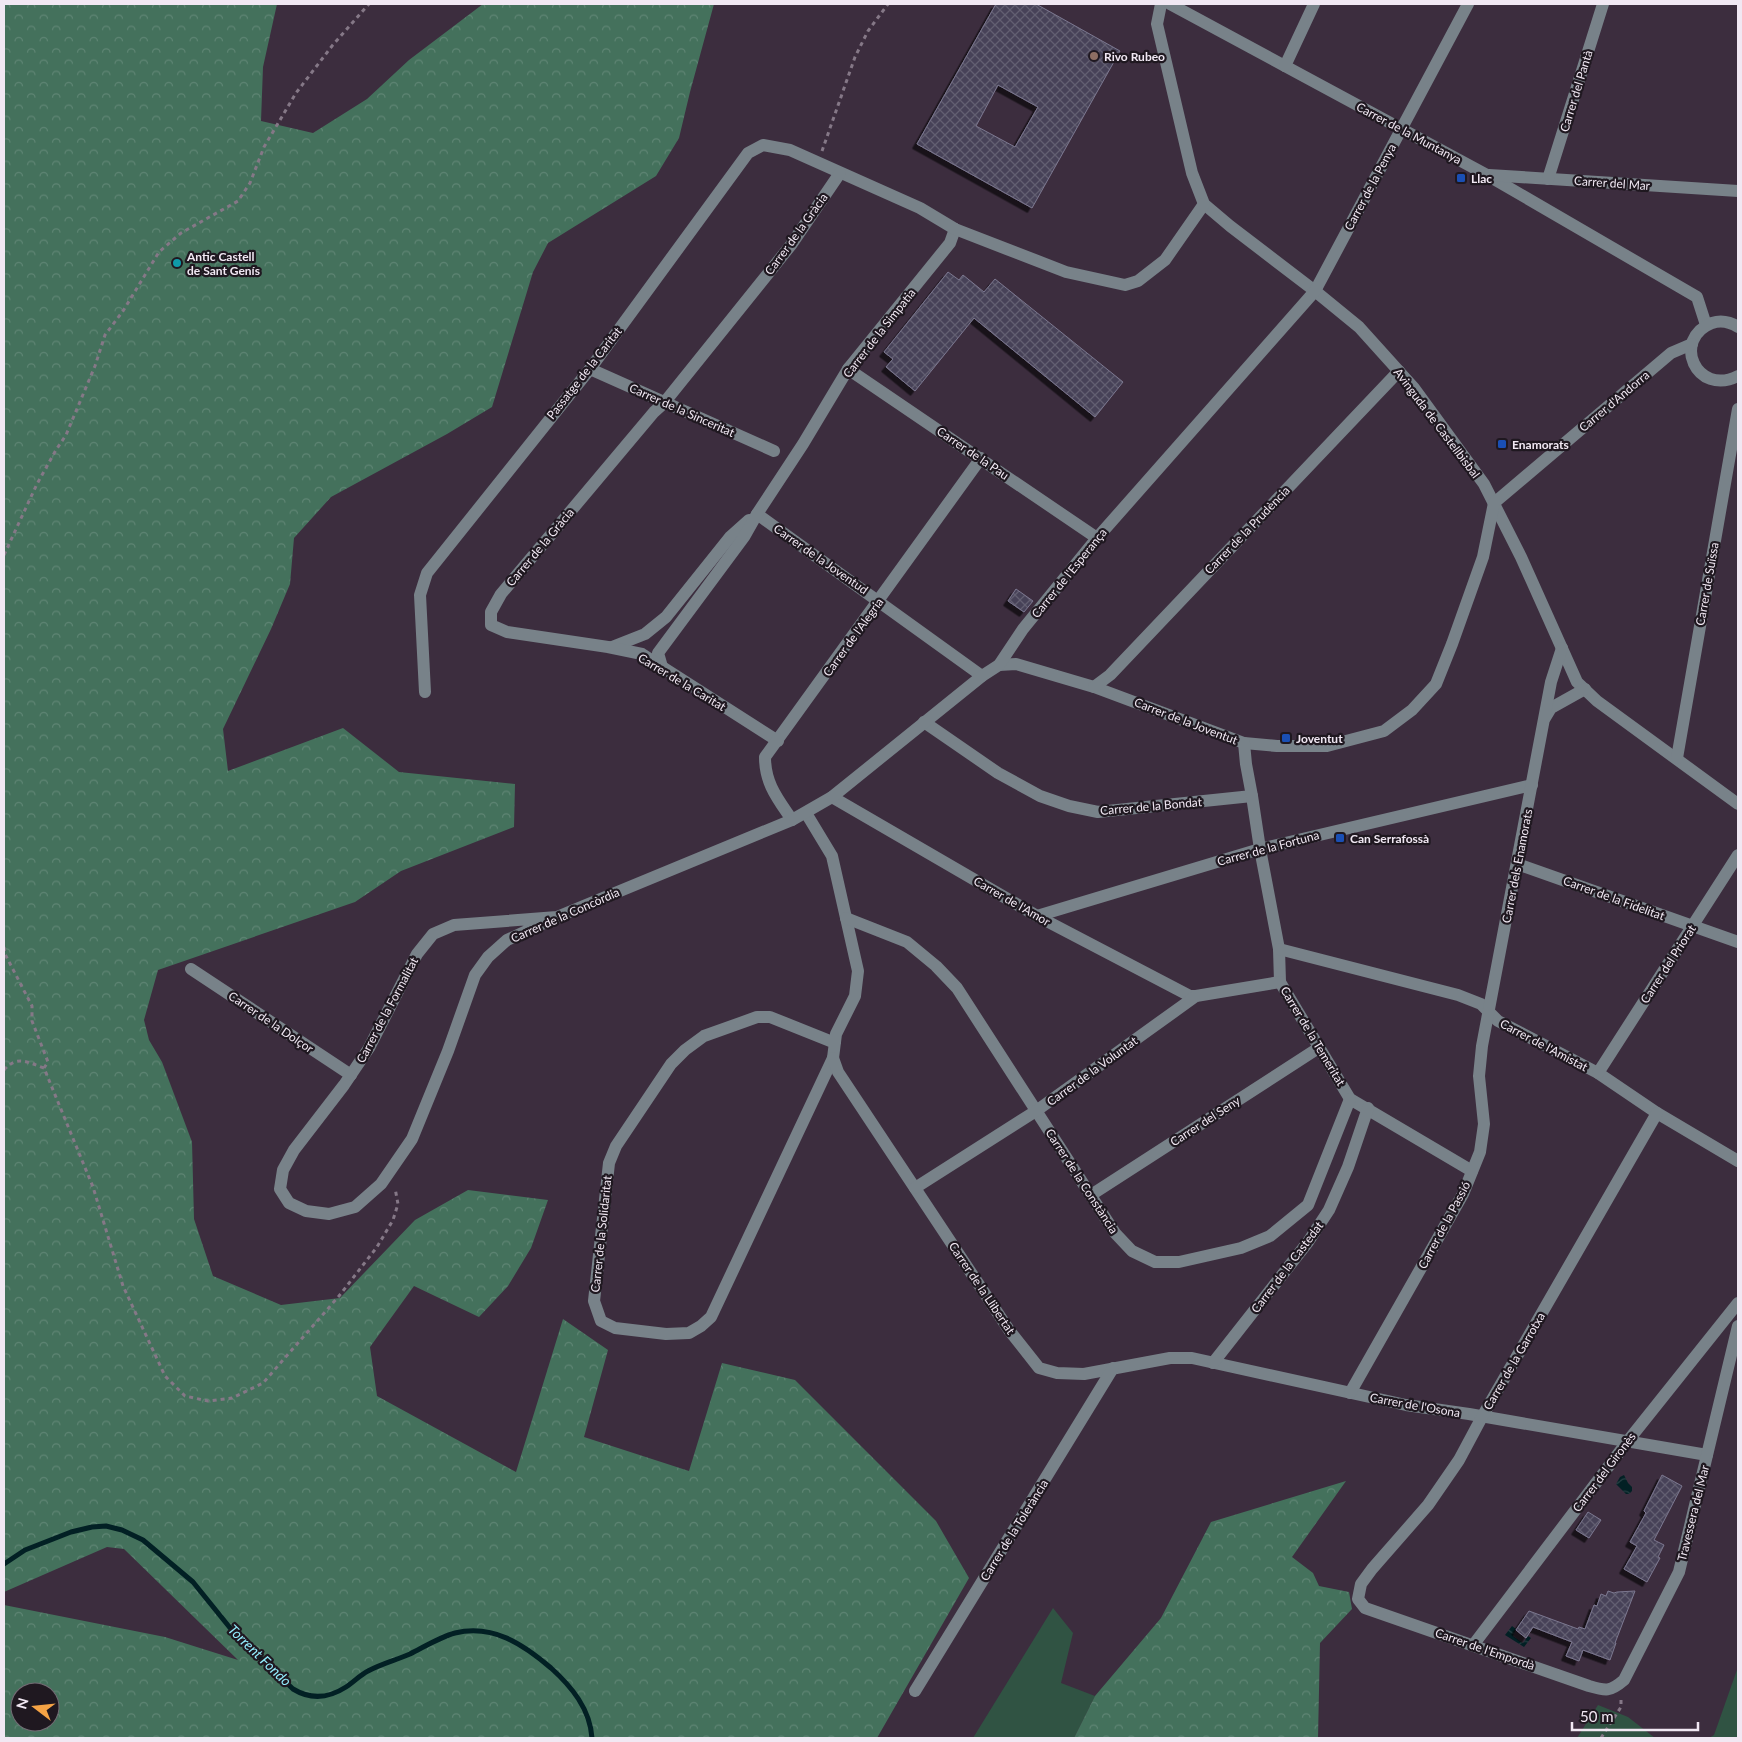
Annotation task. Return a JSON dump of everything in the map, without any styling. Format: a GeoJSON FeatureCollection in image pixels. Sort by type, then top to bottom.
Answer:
{"type":"FeatureCollection","features":[{"type":"Feature","properties":{"kind":"street","name":"Avinguda de Castellbisbal"},"geometry":{"type":"LineString","coordinates":[[1160,4],[1157,24],[1192,173],[1204,204],[1359,327],[1414,388],[1478,477],[1494,503],[1522,557],[1577,682],[1597,701],[1738,804]]}},
{"type":"Feature","properties":{"kind":"street","name":"Carrer de la Muntanya"},"geometry":{"type":"LineString","coordinates":[[1170,4],[1486,174],[1697,297],[1706,325]]}},
{"type":"Feature","properties":{"kind":"street"},"geometry":{"type":"LineString","coordinates":[[1285,66],[1314,4]]}},
{"type":"Feature","properties":{"kind":"street","name":"Carrer de la Penya"},"geometry":{"type":"LineString","coordinates":[[1315,292],[1468,4]]}},
{"type":"Feature","properties":{"kind":"street","name":"Carrer del Pantà"},"geometry":{"type":"LineString","coordinates":[[1548,179],[1603,4]]}},
{"type":"Feature","properties":{"kind":"street","name":"Passatge de la Caritat"},"geometry":{"type":"LineString","coordinates":[[425,692],[420,595],[427,573],[590,369],[748,153],[763,145],[790,150],[840,173]]}},
{"type":"Feature","properties":{"kind":"street"},"geometry":{"type":"LineString","coordinates":[[840,173],[920,208],[955,230],[1066,272],[1125,286],[1138,281],[1165,260],[1204,204]]}},
{"type":"Feature","properties":{"kind":"street","name":"Carrer de la Gràcia"},"geometry":{"type":"LineString","coordinates":[[491,625],[492,612],[501,594],[654,412],[664,403],[791,244],[840,173]]}},
{"type":"Feature","properties":{"kind":"street","name":"Carrer del Mar"},"geometry":{"type":"LineString","coordinates":[[1486,174],[1738,191]]}},
{"type":"Feature","properties":{"kind":"street","name":"Carrer de la Simpatia"},"geometry":{"type":"LineString","coordinates":[[662,667],[658,653],[729,559],[803,444],[848,369],[950,243],[955,230]]}},
{"type":"Feature","properties":{"kind":"street","name":"Carrer de l'Esperança"},"geometry":{"type":"LineString","coordinates":[[792,820],[832,797],[982,676],[999,665],[1023,629],[1096,538],[1315,292]]}},
{"type":"Feature","properties":{"kind":"street"},"geometry":{"type":"LineString","coordinates":[[1738,326],[1731,322],[1716,322],[1706,325],[1696,334],[1692,344],[1691,355],[1694,365],[1706,377],[1715,381],[1730,381],[1738,376]]}},
{"type":"Feature","properties":{"kind":"street","name":"Carrer d'Andorra"},"geometry":{"type":"LineString","coordinates":[[1494,503],[1671,353],[1692,344]]}},
{"type":"Feature","properties":{"kind":"street","name":"Carrer de la Sinceritat"},"geometry":{"type":"LineString","coordinates":[[590,369],[774,451]]}},
{"type":"Feature","properties":{"kind":"street","name":"Carrer de la Pau"},"geometry":{"type":"LineString","coordinates":[[848,369],[1096,538]]}},
{"type":"Feature","properties":{"kind":"street","name":"Carrer de la Prudència"},"geometry":{"type":"LineString","coordinates":[[1094,687],[1110,675],[1399,371]]}},
{"type":"Feature","properties":{"kind":"street","name":"Carrer de Suïssa"},"geometry":{"type":"LineString","coordinates":[[1677,758],[1738,409]]}},
{"type":"Feature","properties":{"kind":"street","name":"Carrer de l'Alegria"},"geometry":{"type":"LineString","coordinates":[[792,820],[769,784],[765,770],[765,757],[981,458]]}},
{"type":"Feature","properties":{"kind":"street","name":"Carrer de la Joventut"},"geometry":{"type":"LineString","coordinates":[[999,665],[1016,664],[1094,687],[1244,744],[1327,746],[1384,731],[1412,710],[1436,684],[1483,557],[1494,503]]}},
{"type":"Feature","properties":{"kind":"street","name":"Carrer de la Simpatia"},"geometry":{"type":"LineString","coordinates":[[612,648],[644,634],[666,617],[730,537],[757,514]]}},
{"type":"Feature","properties":{"kind":"street","name":"Carrer de la Joventud"},"geometry":{"type":"LineString","coordinates":[[757,514],[982,676]]}},
{"type":"Feature","properties":{"kind":"street","name":"Carrer de la Caritat"},"geometry":{"type":"LineString","coordinates":[[491,625],[507,632],[642,654],[778,741]]}},
{"type":"Feature","properties":{"kind":"street","name":"Carrer dels Enamorats"},"geometry":{"type":"LineString","coordinates":[[1489,1013],[1551,682],[1562,648]]}},
{"type":"Feature","properties":{"kind":"street"},"geometry":{"type":"LineString","coordinates":[[1544,720],[1552,708],[1585,689]]}},
{"type":"Feature","properties":{"kind":"street","name":"Carrer de la Bondat"},"geometry":{"type":"LineString","coordinates":[[924,722],[998,772],[1040,796],[1069,806],[1098,812],[1252,796]]}},
{"type":"Feature","properties":{"kind":"street","name":"Carrer de la Temeritat"},"geometry":{"type":"LineString","coordinates":[[1244,744],[1260,849],[1279,949],[1280,982],[1350,1099],[1472,1171]]}},
{"type":"Feature","properties":{"kind":"street","name":"Carrer de la Fortuna"},"geometry":{"type":"LineString","coordinates":[[1037,916],[1260,849],[1532,785]]}},
{"type":"Feature","properties":{"kind":"street","name":"Carrer de l'Amor"},"geometry":{"type":"LineString","coordinates":[[832,797],[1037,916],[1190,996],[1196,996]]}},
{"type":"Feature","properties":{"kind":"street","name":"Carrer de la Solidaritat"},"geometry":{"type":"LineString","coordinates":[[806,813],[832,856],[858,971],[855,996],[836,1034],[835,1043],[833,1058],[711,1317],[689,1333],[666,1334],[615,1328],[601,1321],[594,1301],[609,1163],[616,1146],[671,1064],[704,1036],[757,1018],[770,1017],[835,1043]]}},
{"type":"Feature","properties":{"kind":"street","name":"Carrer de la Concòrdia"},"geometry":{"type":"LineString","coordinates":[[306,1210],[329,1214],[355,1207],[381,1184],[412,1139],[448,1051],[475,975],[488,957],[507,940],[557,917],[792,820]]}},
{"type":"Feature","properties":{"kind":"street","name":"Carrer del Priorat"},"geometry":{"type":"LineString","coordinates":[[1598,1074],[1738,855]]}},
{"type":"Feature","properties":{"kind":"street","name":"Carrer de la Fidelitat"},"geometry":{"type":"LineString","coordinates":[[1517,864],[1738,942]]}},
{"type":"Feature","properties":{"kind":"street","name":"Carrer de la Formalitat"},"geometry":{"type":"LineString","coordinates":[[306,1210],[289,1203],[280,1189],[283,1170],[294,1150],[369,1048],[417,954],[433,934],[454,925],[557,917]]}},
{"type":"Feature","properties":{"kind":"street","name":"Carrer de la Constància"},"geometry":{"type":"LineString","coordinates":[[846,918],[906,942],[936,966],[957,988],[1115,1233],[1132,1251],[1155,1262],[1179,1262],[1241,1248],[1270,1236],[1308,1205],[1350,1099]]}},
{"type":"Feature","properties":{"kind":"street","name":"Carrer de l'Amistat"},"geometry":{"type":"LineString","coordinates":[[1279,949],[1458,995],[1480,1004],[1498,1021],[1598,1074],[1658,1113],[1738,1160]]}},
{"type":"Feature","properties":{"kind":"street","name":"Carrer de la Dolçor"},"geometry":{"type":"LineString","coordinates":[[191,969],[351,1075]]}},
{"type":"Feature","properties":{"kind":"street","name":"Carrer de la Voluntat"},"geometry":{"type":"LineString","coordinates":[[914,1188],[1036,1111],[1196,996],[1280,982]]}},
{"type":"Feature","properties":{"kind":"street","name":"Carrer de la Passió"},"geometry":{"type":"LineString","coordinates":[[1350,1393],[1462,1194],[1480,1152],[1484,1124],[1479,1076],[1482,1046],[1489,1013]]}},
{"type":"Feature","properties":{"kind":"street","name":"Carrer del Seny"},"geometry":{"type":"LineString","coordinates":[[1091,1195],[1320,1047]]}},
{"type":"Feature","properties":{"kind":"street","name":"Carrer de la Llibertat"},"geometry":{"type":"LineString","coordinates":[[833,1058],[838,1072],[914,1188],[1009,1330],[1039,1368],[1057,1373],[1084,1374],[1170,1358],[1192,1358],[1213,1363]]}},
{"type":"Feature","properties":{"kind":"street","name":"Carrer de la Castedat"},"geometry":{"type":"LineString","coordinates":[[1213,1363],[1308,1242],[1329,1210],[1348,1167],[1368,1108]]}},
{"type":"Feature","properties":{"kind":"street","name":"Carrer de la Garrotxa"},"geometry":{"type":"LineString","coordinates":[[1358,1599],[1361,1584],[1428,1505],[1459,1460],[1658,1113]]}},
{"type":"Feature","properties":{"kind":"street","name":"Carrer del Gironès"},"geometry":{"type":"LineString","coordinates":[[1474,1644],[1627,1442],[1738,1304]]}},
{"type":"Feature","properties":{"kind":"street","name":"Travessera del Mar"},"geometry":{"type":"LineString","coordinates":[[1618,1685],[1624,1680],[1679,1572],[1738,1326]]}},
{"type":"Feature","properties":{"kind":"street","name":"Carrer de l'Osona"},"geometry":{"type":"LineString","coordinates":[[1213,1363],[1406,1405],[1707,1455]]}},
{"type":"Feature","properties":{"kind":"street","name":"Carrer de la Tolerància"},"geometry":{"type":"LineString","coordinates":[[915,1691],[1113,1368]]}},
{"type":"Feature","properties":{"kind":"street","name":"Carrer de l'Empordà"},"geometry":{"type":"LineString","coordinates":[[1358,1599],[1365,1608],[1474,1644],[1589,1686],[1605,1691],[1618,1685]]}},
{"type":"Feature","properties":{"kind":"path"},"geometry":{"type":"LineString","coordinates":[[4,554],[37,484],[66,436],[95,366],[105,335],[123,311],[159,252],[181,233],[238,201],[250,182],[264,147],[296,93],[332,46],[369,4]]}},
{"type":"Feature","properties":{"kind":"path"},"geometry":{"type":"LineString","coordinates":[[818,164],[855,57],[868,31],[888,4]]}},
{"type":"Feature","properties":{"kind":"path"},"geometry":{"type":"LineString","coordinates":[[4,947],[5,954],[32,1006],[32,1021],[48,1062],[44,1068]]}},
{"type":"Feature","properties":{"kind":"path"},"geometry":{"type":"LineString","coordinates":[[4,1070],[12,1062],[20,1060],[44,1068],[93,1187],[123,1286],[165,1376],[185,1396],[208,1401],[232,1398],[263,1383],[339,1296],[377,1247],[393,1220],[398,1204],[392,1168]]}},
{"type":"Feature","properties":{"kind":"path"},"geometry":{"type":"LineString","coordinates":[[1601,1738],[1621,1708],[1618,1685]]}},
{"type":"Feature","properties":{"kind":"shaded area"},"geometry":{"type":"Polygon","coordinates":[[[1053,1608],[1073,1633],[1061,1683],[1095,1696],[1074,1738],[973,1738],[1053,1608]]]}},
{"type":"Feature","properties":{"kind":"shaded area"},"geometry":{"type":"Polygon","coordinates":[[[1738,1667],[1738,1738],[1709,1738],[1714,1735],[1738,1667]]]}},
{"type":"Feature","properties":{"kind":"shaded area"},"geometry":{"type":"Polygon","coordinates":[[[1598,1705],[1628,1717],[1655,1738],[1577,1738],[1598,1705]]]}},
{"type":"Feature","properties":{"kind":"green space"},"geometry":{"type":"Polygon","coordinates":[[[4,4],[277,4],[263,67],[261,121],[313,133],[367,99],[409,60],[483,4],[714,4],[679,138],[656,176],[548,243],[533,272],[492,407],[447,434],[331,497],[294,538],[290,584],[271,629],[223,729],[228,771],[343,728],[399,772],[515,784],[514,827],[401,871],[355,902],[158,970],[144,1020],[149,1040],[162,1062],[192,1142],[194,1219],[213,1276],[281,1305],[340,1298],[415,1220],[468,1190],[548,1200],[531,1248],[508,1286],[479,1317],[414,1286],[370,1347],[377,1396],[516,1472],[563,1319],[608,1350],[584,1437],[689,1471],[722,1363],[795,1380],[936,1521],[969,1578],[877,1738],[4,1738],[4,1605],[165,1637],[238,1660],[124,1549],[107,1547],[4,1592],[4,4]]]}},
{"type":"Feature","properties":{"kind":"green space"},"geometry":{"type":"Polygon","coordinates":[[[1346,1481],[1292,1557],[1313,1573],[1319,1586],[1349,1592],[1352,1609],[1320,1643],[1318,1738],[1074,1738],[1095,1696],[1161,1618],[1211,1522],[1346,1481]]]}},
{"type":"Feature","properties":{"kind":"water"},"geometry":{"type":"Polygon","coordinates":[[[1624,1475],[1632,1487],[1632,1491],[1629,1494],[1626,1494],[1616,1484],[1620,1477],[1624,1475]]]}},
{"type":"Feature","properties":{"kind":"water"},"geometry":{"type":"Polygon","coordinates":[[[1512,1626],[1516,1629],[1513,1636],[1523,1643],[1528,1636],[1531,1638],[1524,1647],[1505,1635],[1512,1626]]]}},
{"type":"Feature","properties":{"kind":"building"},"geometry":{"type":"Polygon","coordinates":[[[996,4],[1036,4],[1120,51],[1032,208],[917,144],[996,4]],[[998,85],[976,126],[1015,147],[1038,107],[998,85]]]}},
{"type":"Feature","properties":{"kind":"building"},"geometry":{"type":"Polygon","coordinates":[[[948,272],[959,280],[963,275],[984,292],[995,279],[1123,382],[1095,417],[974,318],[915,391],[886,367],[893,359],[884,352],[948,272]]]}},
{"type":"Feature","properties":{"kind":"building"},"geometry":{"type":"Polygon","coordinates":[[[1016,589],[1033,601],[1024,612],[1008,601],[1016,589]]]}},
{"type":"Feature","properties":{"kind":"building"},"geometry":{"type":"Polygon","coordinates":[[[1662,1475],[1682,1486],[1654,1540],[1664,1545],[1658,1557],[1660,1558],[1647,1582],[1624,1569],[1637,1546],[1630,1542],[1646,1513],[1644,1511],[1662,1475]]]}},
{"type":"Feature","properties":{"kind":"building"},"geometry":{"type":"Polygon","coordinates":[[[1588,1512],[1601,1520],[1589,1538],[1576,1530],[1588,1512]]]}},
{"type":"Feature","properties":{"kind":"building"},"geometry":{"type":"Polygon","coordinates":[[[1608,1591],[1614,1593],[1635,1591],[1610,1660],[1583,1650],[1579,1661],[1566,1656],[1572,1642],[1533,1627],[1526,1638],[1516,1630],[1529,1611],[1578,1629],[1579,1627],[1585,1629],[1594,1605],[1597,1606],[1601,1594],[1606,1596],[1608,1591]]]}},
{"type":"Feature","properties":{"kind":"waterway","name":"Torrent Fondo"},"geometry":{"type":"LineString","coordinates":[[4,1564],[25,1550],[71,1532],[106,1526],[122,1530],[143,1540],[193,1582],[235,1634],[293,1689],[313,1696],[333,1694],[340,1691],[362,1674],[449,1635],[469,1631],[495,1634],[507,1638],[530,1651],[566,1683],[584,1708],[591,1727],[592,1738]]}},
{"type":"Feature","properties":{"kind":"place","name":"Rivo Rubeo"},"geometry":{"type":"Point","coordinates":[1094,56]}},
{"type":"Feature","properties":{"kind":"place","name":"Llac"},"geometry":{"type":"Point","coordinates":[1461,178]}},
{"type":"Feature","properties":{"kind":"place","name":"Antic Castell de Sant Genís"},"geometry":{"type":"Point","coordinates":[177,263]}},
{"type":"Feature","properties":{"kind":"place","name":"Enamorats"},"geometry":{"type":"Point","coordinates":[1502,444]}},
{"type":"Feature","properties":{"kind":"place","name":"Joventut"},"geometry":{"type":"Point","coordinates":[1286,738]}},
{"type":"Feature","properties":{"kind":"place","name":"Can Serrafossà"},"geometry":{"type":"Point","coordinates":[1340,838]}}]}
